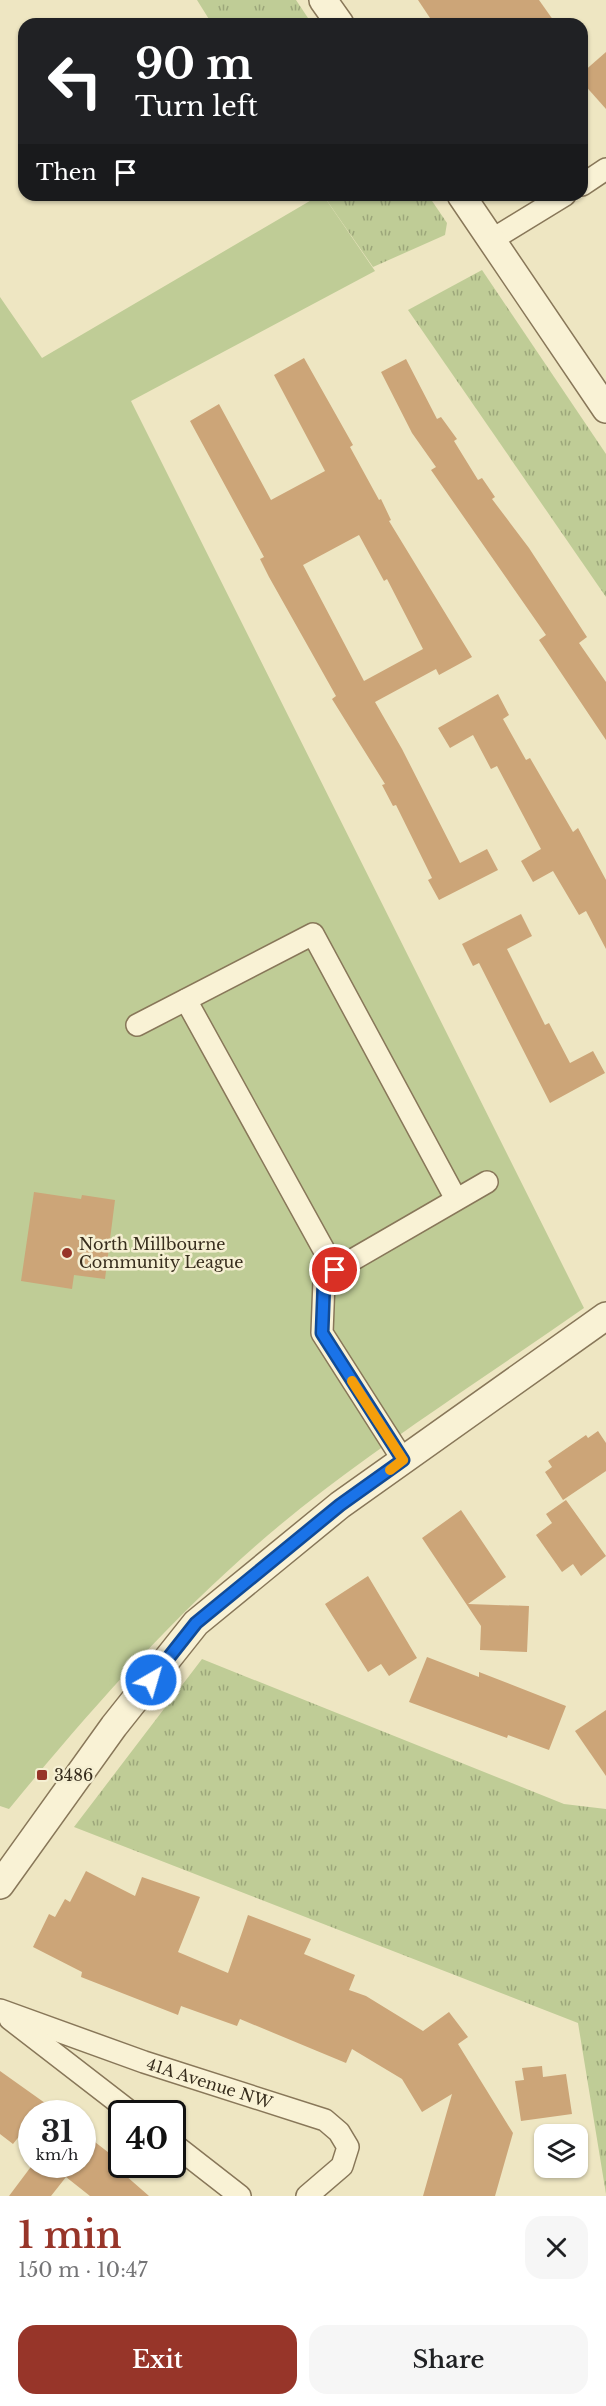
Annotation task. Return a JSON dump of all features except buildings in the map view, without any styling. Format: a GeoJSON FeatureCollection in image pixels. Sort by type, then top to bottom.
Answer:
{"type":"FeatureCollection","features":[{"type":"Feature","properties":{"kind":"street"},"geometry":{"type":"LineString","coordinates":[[323,0],[336,18]]}},
{"type":"Feature","properties":{"kind":"street"},"geometry":{"type":"LineString","coordinates":[[588,181],[606,168]]}},
{"type":"Feature","properties":{"kind":"street"},"geometry":{"type":"LineString","coordinates":[[465,201],[606,409]]}},
{"type":"Feature","properties":{"kind":"street"},"geometry":{"type":"LineString","coordinates":[[493,239],[555,201]]}},
{"type":"Feature","properties":{"kind":"street"},"geometry":{"type":"LineString","coordinates":[[137,1025],[313,934],[456,1199]]}},
{"type":"Feature","properties":{"kind":"street"},"geometry":{"type":"LineString","coordinates":[[186,1000],[335,1270]]}},
{"type":"Feature","properties":{"kind":"street"},"geometry":{"type":"LineString","coordinates":[[403,1460],[322,1333],[324,1281],[335,1270],[488,1182]]}},
{"type":"Feature","properties":{"kind":"street"},"geometry":{"type":"LineString","coordinates":[[0,1885],[107,1735],[196,1623],[340,1505],[606,1316]]}},
{"type":"Feature","properties":{"kind":"street","name":"41A Avenue NW"},"geometry":{"type":"LineString","coordinates":[[0,2011],[115,2100]]}},
{"type":"Feature","properties":{"kind":"street","name":"41A Avenue NW"},"geometry":{"type":"LineString","coordinates":[[0,2011],[144,2062],[325,2120],[339,2132],[348,2147],[342,2166],[307,2196]]}},
{"type":"Feature","properties":{"kind":"street"},"geometry":{"type":"LineString","coordinates":[[186,2154],[240,2196]]}},
{"type":"Feature","properties":{"kind":"green space"},"geometry":{"type":"Polygon","coordinates":[[[197,0],[296,0],[308,18],[208,18],[197,0]]]}},
{"type":"Feature","properties":{"kind":"green space"},"geometry":{"type":"Polygon","coordinates":[[[310,201],[327,201],[375,271],[131,401],[584,1308],[356,1466],[237,1562],[157,1640],[118,1682],[9,1809],[0,1806],[0,297],[42,358],[310,201]]]}},
{"type":"Feature","properties":{"kind":"green space"},"geometry":{"type":"Polygon","coordinates":[[[327,201],[432,201],[447,223],[445,235],[373,267],[327,201]]]}},
{"type":"Feature","properties":{"kind":"green space"},"geometry":{"type":"Polygon","coordinates":[[[482,270],[606,454],[606,597],[408,310],[482,270]]]}},
{"type":"Feature","properties":{"kind":"green space"},"geometry":{"type":"Polygon","coordinates":[[[202,1659],[564,1804],[606,1809],[606,2194],[578,2023],[74,1827],[202,1659]]]}},
{"type":"Feature","properties":{"kind":"slow traffic"},"geometry":{"type":"LineString","coordinates":[[352,1381],[403,1460],[390,1470]]}},
{"type":"Feature","properties":{"kind":"place","name":"North Millbourne Community League"},"geometry":{"type":"Point","coordinates":[67,1253]}},
{"type":"Feature","properties":{"kind":"place","name":"3486"},"geometry":{"type":"Point","coordinates":[42,1775]}},
{"type":"Feature","properties":{"kind":"route"},"geometry":{"type":"LineString","coordinates":[[151,1680],[196,1623],[340,1505],[403,1460],[322,1333],[324,1281],[335,1270]]}}]}
